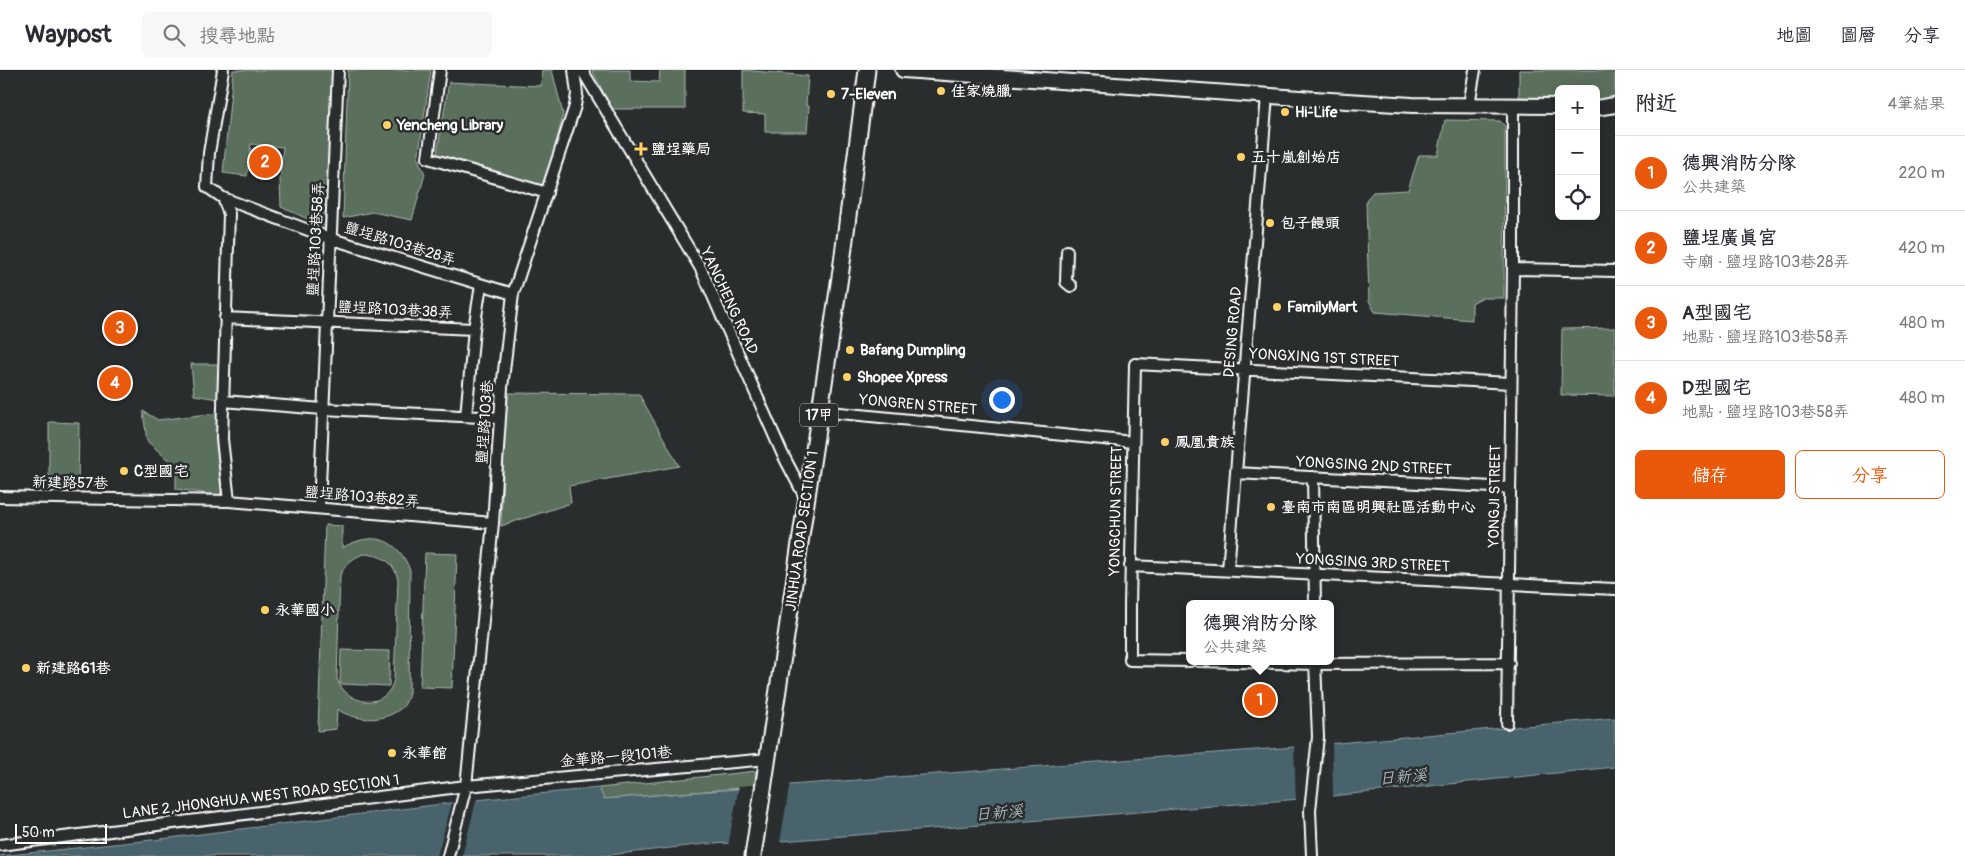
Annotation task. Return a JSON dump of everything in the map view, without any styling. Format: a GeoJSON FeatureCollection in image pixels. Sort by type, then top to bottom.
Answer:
{"type":"FeatureCollection","features":[{"type":"Feature","properties":{"kind":"main road","name":"JINHUA ROAD SECTION 1"},"geometry":{"type":"LineString","coordinates":[[754,850],[820,411],[860,132],[867,70]]}},
{"type":"Feature","properties":{"kind":"street"},"geometry":{"type":"LineString","coordinates":[[223,70],[209,153],[206,188],[223,198],[229,214],[222,439],[229,501]]}},
{"type":"Feature","properties":{"kind":"street","name":"鹽埕路103巷58弄"},"geometry":{"type":"LineString","coordinates":[[319,508],[338,70]]}},
{"type":"Feature","properties":{"kind":"street"},"geometry":{"type":"LineString","coordinates":[[440,70],[428,158],[547,193]]}},
{"type":"Feature","properties":{"kind":"street","name":"鹽埕路103巷"},"geometry":{"type":"LineString","coordinates":[[448,856],[465,790],[493,524],[500,418],[513,294],[575,106],[578,94],[574,70]]}},
{"type":"Feature","properties":{"kind":"street","name":"YANCHENG ROAD"},"geometry":{"type":"LineString","coordinates":[[582,70],[701,270],[782,454],[806,499]]}},
{"type":"Feature","properties":{"kind":"street"},"geometry":{"type":"LineString","coordinates":[[903,70],[1412,105],[1555,106]]}},
{"type":"Feature","properties":{"kind":"street"},"geometry":{"type":"LineString","coordinates":[[1469,105],[1475,70]]}},
{"type":"Feature","properties":{"kind":"street","name":"DESING ROAD"},"geometry":{"type":"LineString","coordinates":[[1228,570],[1267,96]]}},
{"type":"Feature","properties":{"kind":"street"},"geometry":{"type":"LineString","coordinates":[[1600,107],[1615,105]]}},
{"type":"Feature","properties":{"kind":"street","name":"YONGJI STREET"},"geometry":{"type":"LineString","coordinates":[[1507,723],[1513,270],[1513,106]]}},
{"type":"Feature","properties":{"kind":"street","name":"鹽埕路103巷28弄"},"geometry":{"type":"LineString","coordinates":[[223,198],[332,239],[513,294]]}},
{"type":"Feature","properties":{"kind":"street"},"geometry":{"type":"LineString","coordinates":[[1067,250],[1066,282],[1072,286]]}},
{"type":"Feature","properties":{"kind":"street"},"geometry":{"type":"LineString","coordinates":[[1513,270],[1615,270]]}},
{"type":"Feature","properties":{"kind":"street","name":"鹽埕路103巷"},"geometry":{"type":"LineString","coordinates":[[466,416],[474,329],[481,284]]}},
{"type":"Feature","properties":{"kind":"street","name":"鹽埕路103巷38弄"},"geometry":{"type":"LineString","coordinates":[[225,318],[474,329]]}},
{"type":"Feature","properties":{"kind":"street","name":"YONGXING 1ST STREET"},"geometry":{"type":"LineString","coordinates":[[1135,364],[1511,383]]}},
{"type":"Feature","properties":{"kind":"street","name":"YONGCHUN STREET"},"geometry":{"type":"LineString","coordinates":[[1135,364],[1130,566],[1130,660],[1186,661]]}},
{"type":"Feature","properties":{"kind":"street"},"geometry":{"type":"LineString","coordinates":[[223,401],[323,409],[500,418]]}},
{"type":"Feature","properties":{"kind":"street","name":"YONGREN STREET"},"geometry":{"type":"LineString","coordinates":[[820,411],[1133,442]]}},
{"type":"Feature","properties":{"kind":"street","name":"YONGSING 2ND STREET"},"geometry":{"type":"LineString","coordinates":[[1236,473],[1510,488]]}},
{"type":"Feature","properties":{"kind":"street"},"geometry":{"type":"LineString","coordinates":[[1313,477],[1315,600]]}},
{"type":"Feature","properties":{"kind":"street","name":"新建路57巷"},"geometry":{"type":"LineString","coordinates":[[0,497],[229,501]]}},
{"type":"Feature","properties":{"kind":"street","name":"鹽埕路103巷82弄"},"geometry":{"type":"LineString","coordinates":[[229,501],[493,524]]}},
{"type":"Feature","properties":{"kind":"street","name":"YONGSING 3RD STREET"},"geometry":{"type":"LineString","coordinates":[[1130,566],[1615,589]]}},
{"type":"Feature","properties":{"kind":"street"},"geometry":{"type":"LineString","coordinates":[[1334,663],[1508,663]]}},
{"type":"Feature","properties":{"kind":"street"},"geometry":{"type":"LineString","coordinates":[[1312,856],[1310,810],[1317,742],[1315,665]]}},
{"type":"Feature","properties":{"kind":"street","name":"金華路一段101巷"},"geometry":{"type":"LineString","coordinates":[[465,790],[768,759]]}},
{"type":"Feature","properties":{"kind":"street","name":"LANE 2,JHONGHUA WEST ROAD SECTION 1"},"geometry":{"type":"LineString","coordinates":[[0,845],[465,790]]}},
{"type":"Feature","properties":{"kind":"green space"},"geometry":{"type":"Polygon","coordinates":[[[233,70],[336,70],[328,228],[281,207],[280,180],[283,147],[251,144],[247,176],[223,173],[233,70]]]}},
{"type":"Feature","properties":{"kind":"green space"},"geometry":{"type":"Polygon","coordinates":[[[348,70],[431,70],[418,159],[425,174],[412,220],[372,212],[343,218],[348,70]]]}},
{"type":"Feature","properties":{"kind":"green space"},"geometry":{"type":"Polygon","coordinates":[[[542,70],[552,70],[563,114],[546,189],[437,154],[449,82],[541,86],[542,70]]]}},
{"type":"Feature","properties":{"kind":"green space"},"geometry":{"type":"Polygon","coordinates":[[[592,70],[630,70],[630,81],[659,82],[660,70],[685,70],[685,109],[612,109],[592,70]]]}},
{"type":"Feature","properties":{"kind":"green space"},"geometry":{"type":"Polygon","coordinates":[[[743,70],[808,76],[806,106],[809,106],[807,132],[765,132],[765,114],[743,113],[743,70]]]}},
{"type":"Feature","properties":{"kind":"green space"},"geometry":{"type":"Polygon","coordinates":[[[1519,70],[1615,70],[1615,98],[1600,100],[1600,85],[1555,85],[1555,99],[1519,97],[1519,70]]]}},
{"type":"Feature","properties":{"kind":"green space"},"geometry":{"type":"Polygon","coordinates":[[[1445,120],[1500,121],[1505,126],[1504,298],[1481,298],[1472,303],[1472,320],[1375,312],[1369,301],[1366,200],[1373,192],[1408,190],[1419,155],[1438,155],[1445,120]]]}},
{"type":"Feature","properties":{"kind":"green space"},"geometry":{"type":"Polygon","coordinates":[[[1615,328],[1615,396],[1561,395],[1562,329],[1615,328]]]}},
{"type":"Feature","properties":{"kind":"green space"},"geometry":{"type":"Polygon","coordinates":[[[191,364],[219,364],[218,399],[194,395],[191,364]]]}},
{"type":"Feature","properties":{"kind":"green space"},"geometry":{"type":"Polygon","coordinates":[[[506,393],[639,394],[679,466],[569,486],[571,503],[501,526],[506,393]]]}},
{"type":"Feature","properties":{"kind":"green space"},"geometry":{"type":"Polygon","coordinates":[[[143,411],[158,420],[217,413],[221,496],[176,489],[176,467],[147,441],[143,411]]]}},
{"type":"Feature","properties":{"kind":"green space"},"geometry":{"type":"Polygon","coordinates":[[[49,422],[79,423],[78,490],[49,490],[49,422]]]}},
{"type":"Feature","properties":{"kind":"green space"},"geometry":{"type":"Polygon","coordinates":[[[325,525],[342,526],[342,548],[363,540],[382,540],[398,550],[410,570],[409,692],[404,706],[393,714],[368,719],[352,716],[337,709],[336,729],[318,731],[325,525]],[[363,554],[352,560],[340,575],[337,679],[349,695],[366,701],[383,697],[390,690],[394,680],[398,580],[394,568],[386,560],[363,554]]]}},
{"type":"Feature","properties":{"kind":"green space"},"geometry":{"type":"Polygon","coordinates":[[[425,553],[457,554],[452,688],[420,687],[425,553]]]}},
{"type":"Feature","properties":{"kind":"green space"},"geometry":{"type":"Polygon","coordinates":[[[341,650],[390,651],[389,686],[340,684],[341,650]]]}},
{"type":"Feature","properties":{"kind":"green space"},"geometry":{"type":"Polygon","coordinates":[[[756,771],[755,787],[604,799],[599,788],[756,771]]]}},
{"type":"Feature","properties":{"kind":"water","name":"日新溪"},"geometry":{"type":"Polygon","coordinates":[[[1615,718],[1615,767],[1312,798],[770,842],[705,844],[601,856],[0,856],[161,839],[466,801],[599,788],[604,799],[1282,748],[1615,718]]]}},
{"type":"Feature","properties":{"kind":"pier"},"geometry":{"type":"Polygon","coordinates":[[[1332,741],[1333,798],[1296,802],[1294,744],[1332,741]]]}},
{"type":"Feature","properties":{"kind":"pier"},"geometry":{"type":"Polygon","coordinates":[[[790,782],[780,843],[728,846],[739,786],[790,782]]]}},
{"type":"Feature","properties":{"kind":"pier"},"geometry":{"type":"Polygon","coordinates":[[[477,798],[462,856],[437,856],[453,800],[477,798]]]}},
{"type":"Feature","properties":{"kind":"place","name":"佳家燒臘"},"geometry":{"type":"Point","coordinates":[941,91]}},
{"type":"Feature","properties":{"kind":"place","name":"7-Eleven"},"geometry":{"type":"Point","coordinates":[831,94]}},
{"type":"Feature","properties":{"kind":"place","name":"Hi-Life"},"geometry":{"type":"Point","coordinates":[1285,112]}},
{"type":"Feature","properties":{"kind":"place","name":"Yencheng Library"},"geometry":{"type":"Point","coordinates":[387,125]}},
{"type":"Feature","properties":{"kind":"place","name":"鹽埕藥局"},"geometry":{"type":"Point","coordinates":[641,149]}},
{"type":"Feature","properties":{"kind":"place","name":"五十嵐創始店"},"geometry":{"type":"Point","coordinates":[1241,157]}},
{"type":"Feature","properties":{"kind":"place","name":"鹽埕廣真宮"},"geometry":{"type":"Point","coordinates":[265,162]}},
{"type":"Feature","properties":{"kind":"place","name":"包子饅頭"},"geometry":{"type":"Point","coordinates":[1270,223]}},
{"type":"Feature","properties":{"kind":"place","name":"FamilyMart"},"geometry":{"type":"Point","coordinates":[1277,307]}},
{"type":"Feature","properties":{"kind":"place","name":"A型國宅"},"geometry":{"type":"Point","coordinates":[120,328]}},
{"type":"Feature","properties":{"kind":"place","name":"Bafang Dumpling"},"geometry":{"type":"Point","coordinates":[850,350]}},
{"type":"Feature","properties":{"kind":"place","name":"Shopee Xpress"},"geometry":{"type":"Point","coordinates":[847,377]}},
{"type":"Feature","properties":{"kind":"place","name":"D型國宅"},"geometry":{"type":"Point","coordinates":[115,383]}},
{"type":"Feature","properties":{"kind":"place","name":"鳳凰貴族"},"geometry":{"type":"Point","coordinates":[1165,442]}},
{"type":"Feature","properties":{"kind":"place","name":"C型國宅"},"geometry":{"type":"Point","coordinates":[124,471]}},
{"type":"Feature","properties":{"kind":"place","name":"臺南市南區明興社區活動中心"},"geometry":{"type":"Point","coordinates":[1271,507]}},
{"type":"Feature","properties":{"kind":"place","name":"永華國小"},"geometry":{"type":"Point","coordinates":[265,610]}},
{"type":"Feature","properties":{"kind":"place","name":"新建路61巷"},"geometry":{"type":"Point","coordinates":[26,668]}},
{"type":"Feature","properties":{"kind":"place","name":"德興消防分隊"},"geometry":{"type":"Point","coordinates":[1260,700]}},
{"type":"Feature","properties":{"kind":"place","name":"永華館"},"geometry":{"type":"Point","coordinates":[392,753]}}]}
